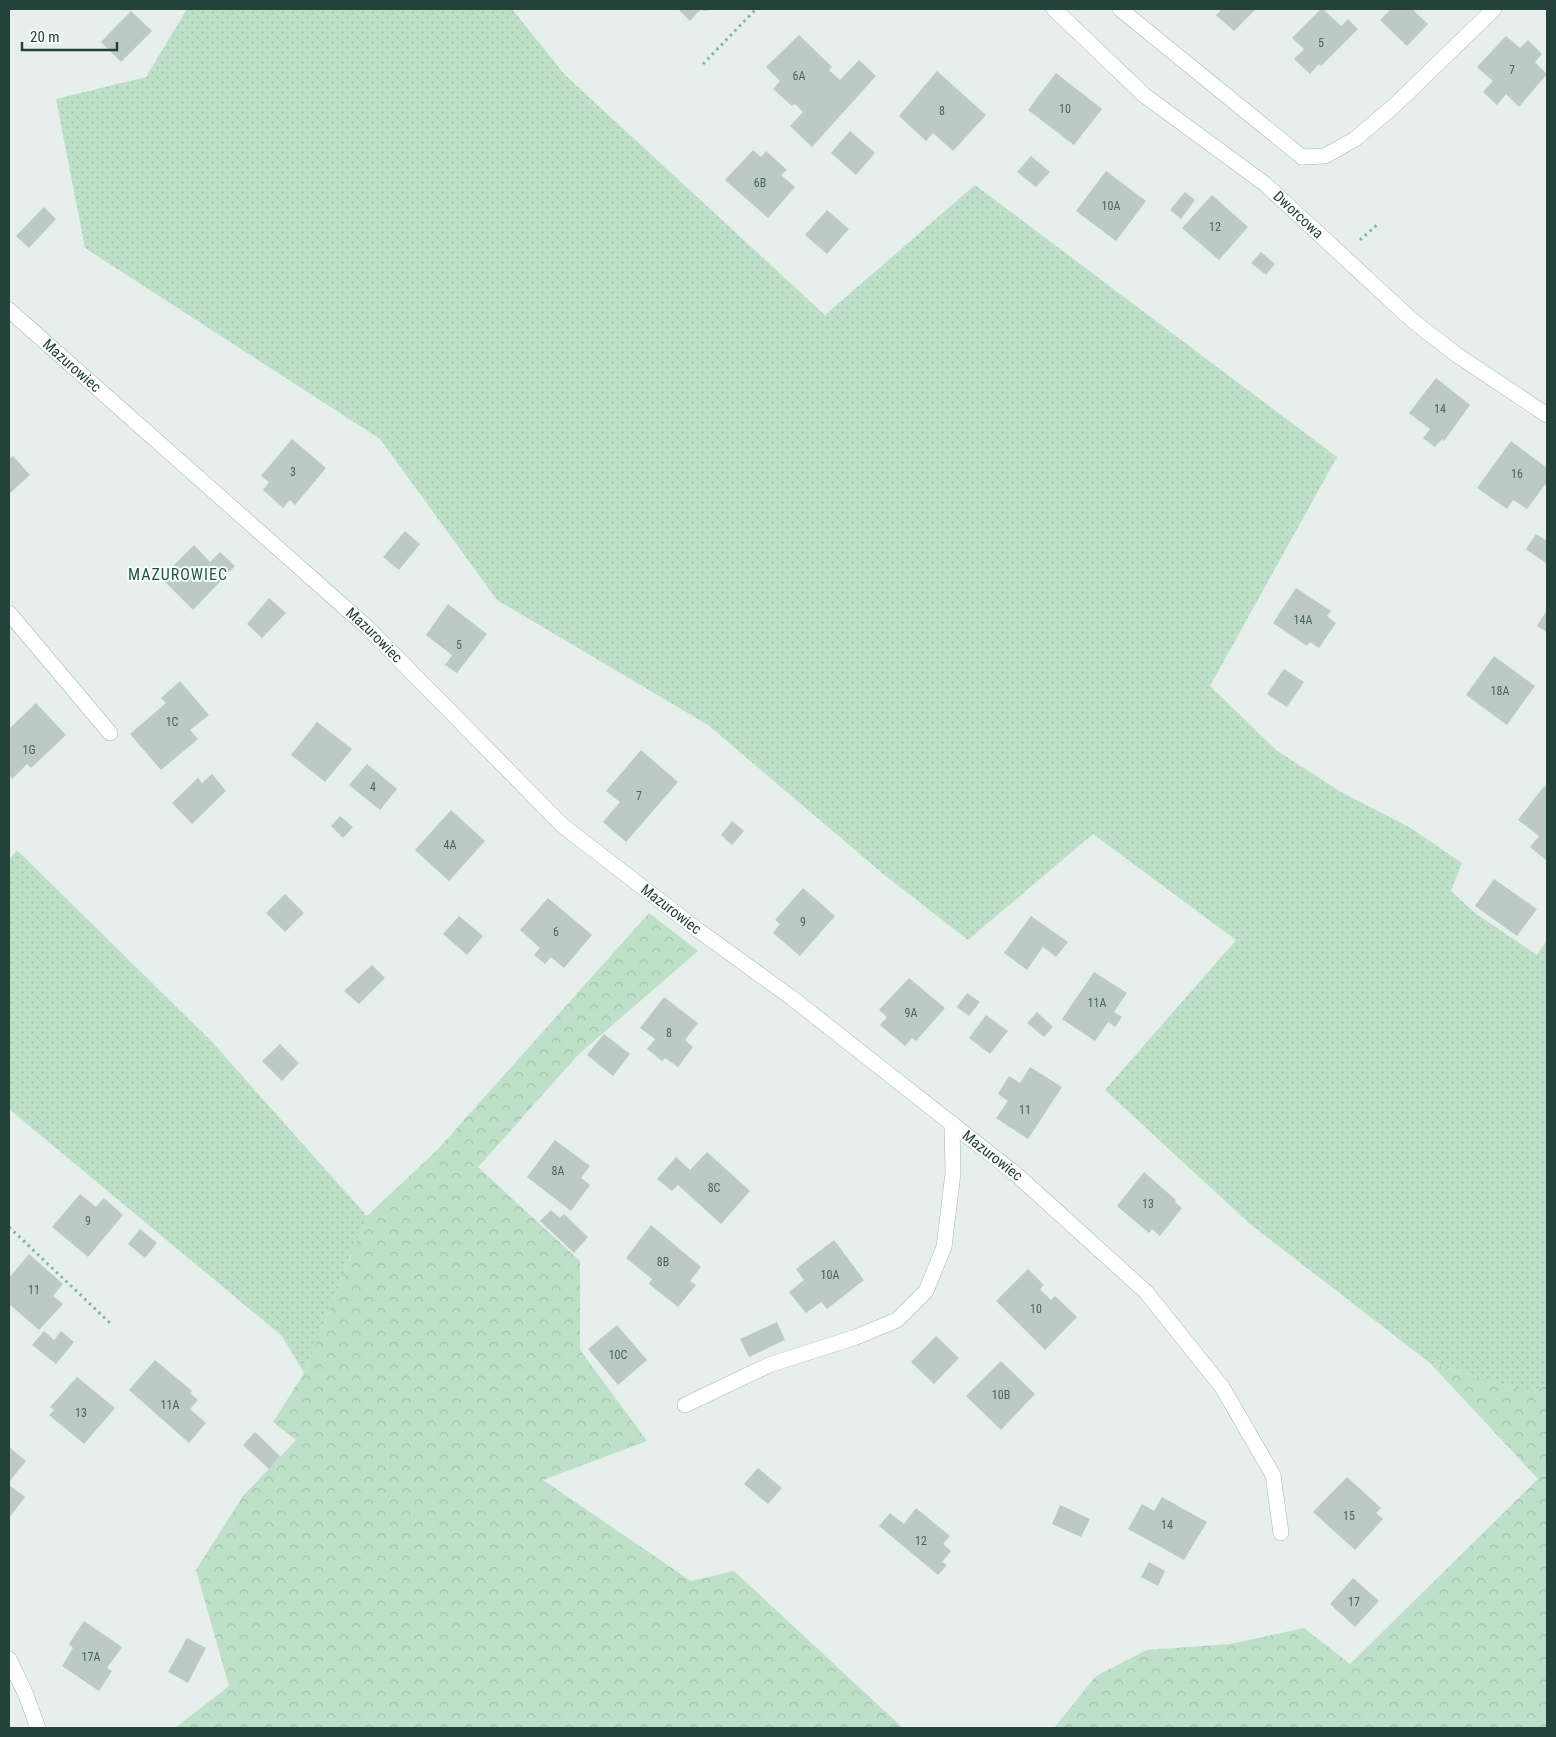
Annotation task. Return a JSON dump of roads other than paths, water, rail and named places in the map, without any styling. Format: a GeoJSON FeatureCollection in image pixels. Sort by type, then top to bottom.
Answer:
{"type":"FeatureCollection","features":[{"type":"Feature","properties":{"kind":"street","name":"Dworcowa"},"geometry":{"type":"LineString","coordinates":[[1054,9],[1144,95],[1265,184],[1413,322],[1457,355],[1547,415]]}},
{"type":"Feature","properties":{"kind":"street"},"geometry":{"type":"LineString","coordinates":[[1120,9],[1302,157],[1325,156],[1355,139],[1395,105],[1494,9]]}},
{"type":"Feature","properties":{"kind":"street","name":"Mazurowiec"},"geometry":{"type":"LineString","coordinates":[[9,310],[368,628],[563,826],[698,930],[792,998],[952,1123],[1017,1175],[1146,1292],[1222,1387],[1273,1475],[1281,1533]]}},
{"type":"Feature","properties":{"kind":"street"},"geometry":{"type":"LineString","coordinates":[[9,613],[110,733]]}},
{"type":"Feature","properties":{"kind":"street"},"geometry":{"type":"LineString","coordinates":[[684,1405],[769,1366],[856,1338],[897,1320],[926,1291],[944,1248],[953,1173],[952,1123]]}},
{"type":"Feature","properties":{"kind":"street"},"geometry":{"type":"LineString","coordinates":[[9,1659],[26,1695],[38,1728]]}},
{"type":"Feature","properties":{"kind":"district","name":"MAZUROWIEC"},"geometry":{"type":"Point","coordinates":[178,574]}}]}
